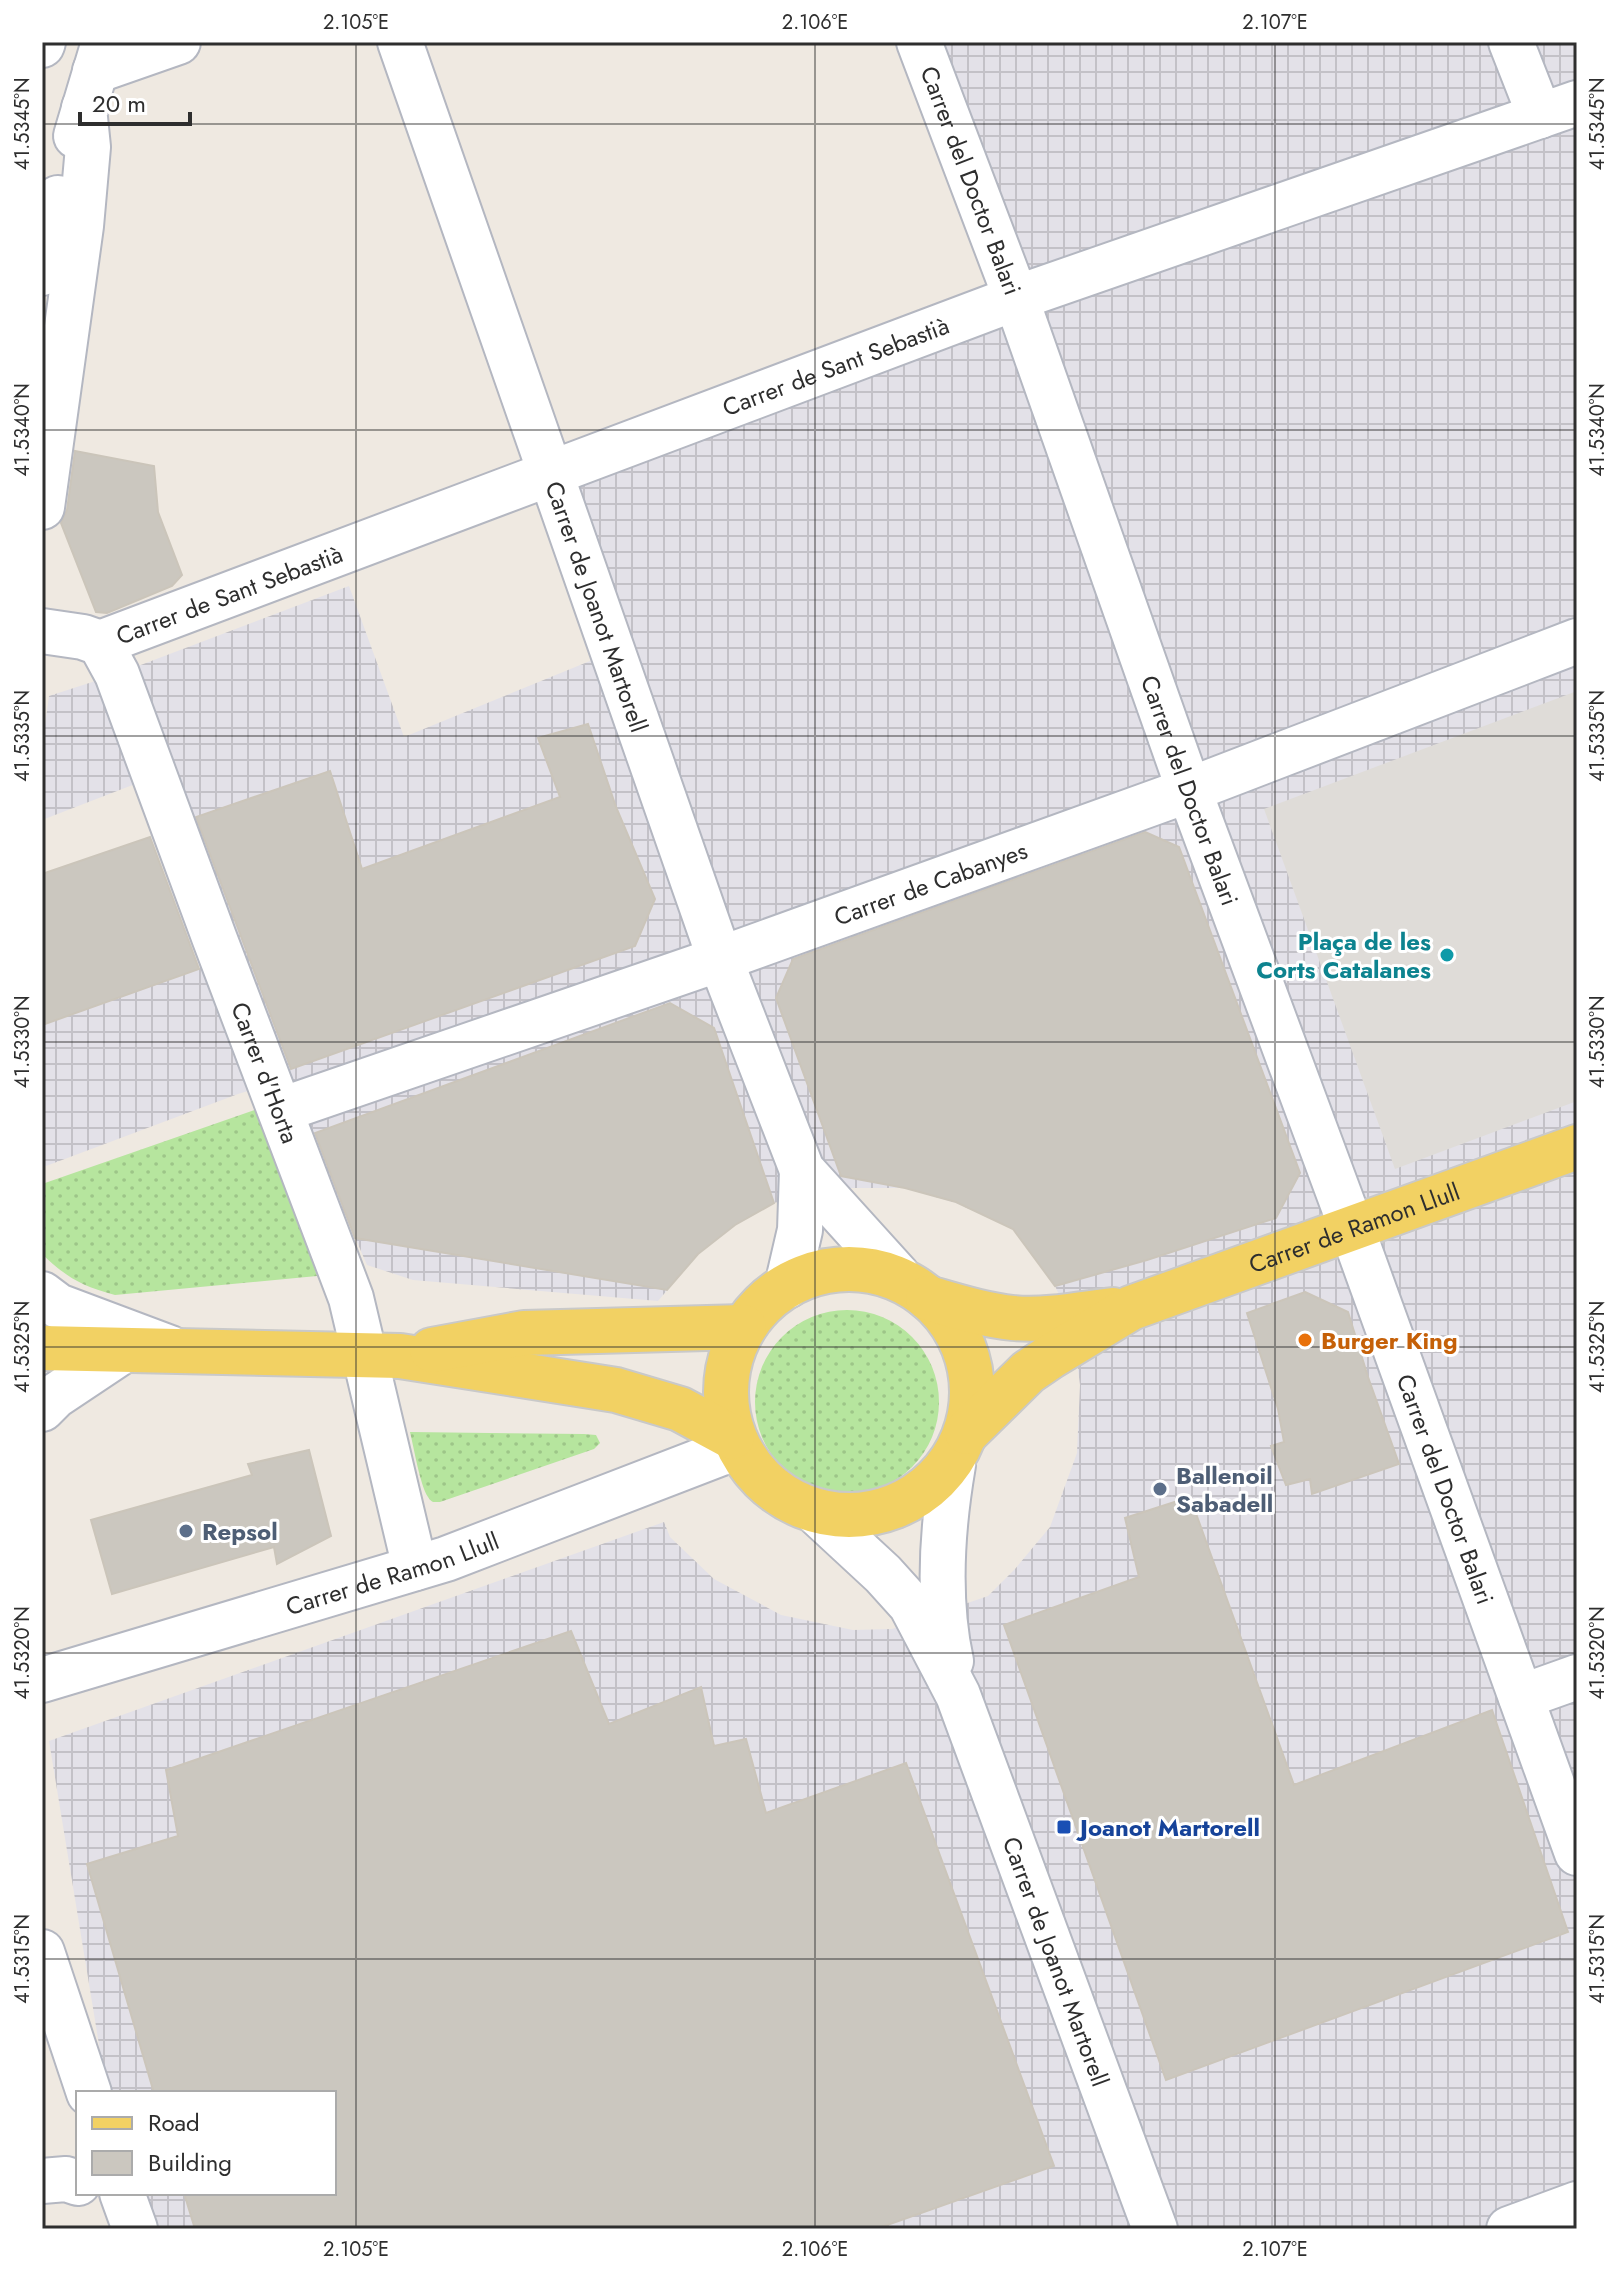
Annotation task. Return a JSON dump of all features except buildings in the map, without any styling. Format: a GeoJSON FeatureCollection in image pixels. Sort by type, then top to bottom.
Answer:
{"type":"FeatureCollection","features":[{"type":"Feature","properties":{"kind":"main road","name":"Carrer de Ramon Llull"},"geometry":{"type":"LineString","coordinates":[[1131,1308],[1577,1147]]}},
{"type":"Feature","properties":{"kind":"main road"},"geometry":{"type":"LineString","coordinates":[[838,1271],[874,1272],[980,1313],[1015,1318],[1131,1308],[1028,1372],[925,1488],[887,1508],[844,1514],[815,1511],[772,1488],[734,1442],[727,1413],[727,1376],[730,1360],[744,1327],[762,1305],[787,1286],[816,1275],[838,1271]]}},
{"type":"Feature","properties":{"kind":"main road"},"geometry":{"type":"LineString","coordinates":[[913,1287],[951,1322],[962,1341],[969,1366],[971,1409],[960,1448]]}},
{"type":"Feature","properties":{"kind":"main road"},"geometry":{"type":"LineString","coordinates":[[381,1355],[524,1333],[744,1327]]}},
{"type":"Feature","properties":{"kind":"main road"},"geometry":{"type":"LineString","coordinates":[[42,1348],[381,1355],[616,1390],[667,1404],[734,1442]]}},
{"type":"Feature","properties":{"kind":"street"},"geometry":{"type":"LineString","coordinates":[[95,74],[178,42]]}},
{"type":"Feature","properties":{"kind":"street","name":"Carrer de Joanot Martorell"},"geometry":{"type":"LineString","coordinates":[[400,42],[720,959],[802,1170],[913,1287]]}},
{"type":"Feature","properties":{"kind":"street","name":"Carrer del Doctor Balari"},"geometry":{"type":"LineString","coordinates":[[919,42],[1016,298],[1189,790],[1352,1229],[1577,1853]]}},
{"type":"Feature","properties":{"kind":"street"},"geometry":{"type":"LineString","coordinates":[[1511,42],[1558,109]]}},
{"type":"Feature","properties":{"kind":"street"},"geometry":{"type":"LineString","coordinates":[[42,273],[59,195],[95,74]]}},
{"type":"Feature","properties":{"kind":"street"},"geometry":{"type":"LineString","coordinates":[[42,507],[81,226],[95,74]]}},
{"type":"Feature","properties":{"kind":"street","name":"Carrer de Sant Sebastià"},"geometry":{"type":"LineString","coordinates":[[108,658],[549,472],[1016,298],[1558,109]]}},
{"type":"Feature","properties":{"kind":"street"},"geometry":{"type":"LineString","coordinates":[[42,631],[83,637],[108,658]]}},
{"type":"Feature","properties":{"kind":"street","name":"Carrer de Cabanyes"},"geometry":{"type":"LineString","coordinates":[[281,1110],[720,959],[1189,790],[1577,641]]}},
{"type":"Feature","properties":{"kind":"street","name":"Carrer d'Horta"},"geometry":{"type":"LineString","coordinates":[[108,658],[351,1298],[381,1355],[415,1568]]}},
{"type":"Feature","properties":{"kind":"street","name":"Carrer de Joanot Martorell"},"geometry":{"type":"LineString","coordinates":[[787,1286],[800,1230],[802,1170]]}},
{"type":"Feature","properties":{"kind":"street"},"geometry":{"type":"LineString","coordinates":[[42,1294],[69,1311],[180,1351]]}},
{"type":"Feature","properties":{"kind":"street"},"geometry":{"type":"LineString","coordinates":[[42,1409],[55,1396],[124,1350]]}},
{"type":"Feature","properties":{"kind":"street","name":"Carrer de Ramon Llull"},"geometry":{"type":"LineString","coordinates":[[42,1680],[446,1559],[734,1442]]}},
{"type":"Feature","properties":{"kind":"street","name":"Carrer de Joanot Martorell"},"geometry":{"type":"LineString","coordinates":[[958,1695],[946,1642],[943,1588],[945,1513],[960,1448]]}},
{"type":"Feature","properties":{"kind":"street","name":"Carrer de Joanot Martorell"},"geometry":{"type":"LineString","coordinates":[[815,1511],[883,1574],[911,1605],[958,1695],[1155,2229]]}},
{"type":"Feature","properties":{"kind":"street"},"geometry":{"type":"LineString","coordinates":[[1521,1697],[1577,1677]]}},
{"type":"Feature","properties":{"kind":"street"},"geometry":{"type":"LineString","coordinates":[[42,1952],[88,2091]]}},
{"type":"Feature","properties":{"kind":"street"},"geometry":{"type":"LineString","coordinates":[[42,2181],[66,2179],[76,2182]]}},
{"type":"Feature","properties":{"kind":"street"},"geometry":{"type":"LineString","coordinates":[[1509,2229],[1577,2204]]}},
{"type":"Feature","properties":{"kind":"shaded area"},"geometry":{"type":"Polygon","coordinates":[[[919,42],[1577,42],[1577,2229],[135,2229],[124,2195],[336,2195],[336,2091],[107,2091],[49,1741],[664,1522],[670,1537],[714,1579],[781,1615],[853,1630],[892,1629],[988,1596],[1050,1527],[1077,1453],[1080,1385],[1072,1322],[1055,1286],[1013,1229],[956,1203],[905,1188],[831,1188],[774,1203],[735,1225],[698,1254],[658,1301],[413,1280],[367,1265],[286,1079],[46,1166],[42,1163],[42,1025],[203,967],[174,769],[42,820],[42,746],[49,696],[117,674],[349,586],[404,737],[612,652],[549,472],[1016,298],[919,42]]]}},
{"type":"Feature","properties":{"kind":"shaded area","name":"Plaça de les Corts Catalanes"},"geometry":{"type":"Polygon","coordinates":[[[1577,691],[1577,1101],[1395,1169],[1264,809],[1577,691]]]}},
{"type":"Feature","properties":{"kind":"green space"},"geometry":{"type":"Polygon","coordinates":[[[263,1107],[317,1276],[115,1295],[76,1280],[42,1254],[45,1183],[263,1107]]]}},
{"type":"Feature","properties":{"kind":"green space"},"geometry":{"type":"Polygon","coordinates":[[[847,1310],[882,1317],[912,1337],[932,1367],[939,1402],[932,1437],[912,1467],[882,1487],[847,1494],[812,1487],[782,1467],[762,1437],[755,1402],[762,1367],[782,1337],[812,1317],[847,1310]]]}},
{"type":"Feature","properties":{"kind":"green space"},"geometry":{"type":"Polygon","coordinates":[[[410,1432],[584,1434],[596,1435],[600,1443],[594,1449],[434,1502],[422,1484],[410,1432]]]}},
{"type":"Feature","properties":{"kind":"place","name":"Plaça de les Corts Catalanes"},"geometry":{"type":"Point","coordinates":[1447,955]}},
{"type":"Feature","properties":{"kind":"place","name":"Burger King"},"geometry":{"type":"Point","coordinates":[1305,1340]}},
{"type":"Feature","properties":{"kind":"place","name":"Ballenoil Sabadell"},"geometry":{"type":"Point","coordinates":[1160,1489]}},
{"type":"Feature","properties":{"kind":"place","name":"Repsol"},"geometry":{"type":"Point","coordinates":[186,1531]}},
{"type":"Feature","properties":{"kind":"place","name":"Joanot Martorell"},"geometry":{"type":"Point","coordinates":[1064,1827]}}]}
